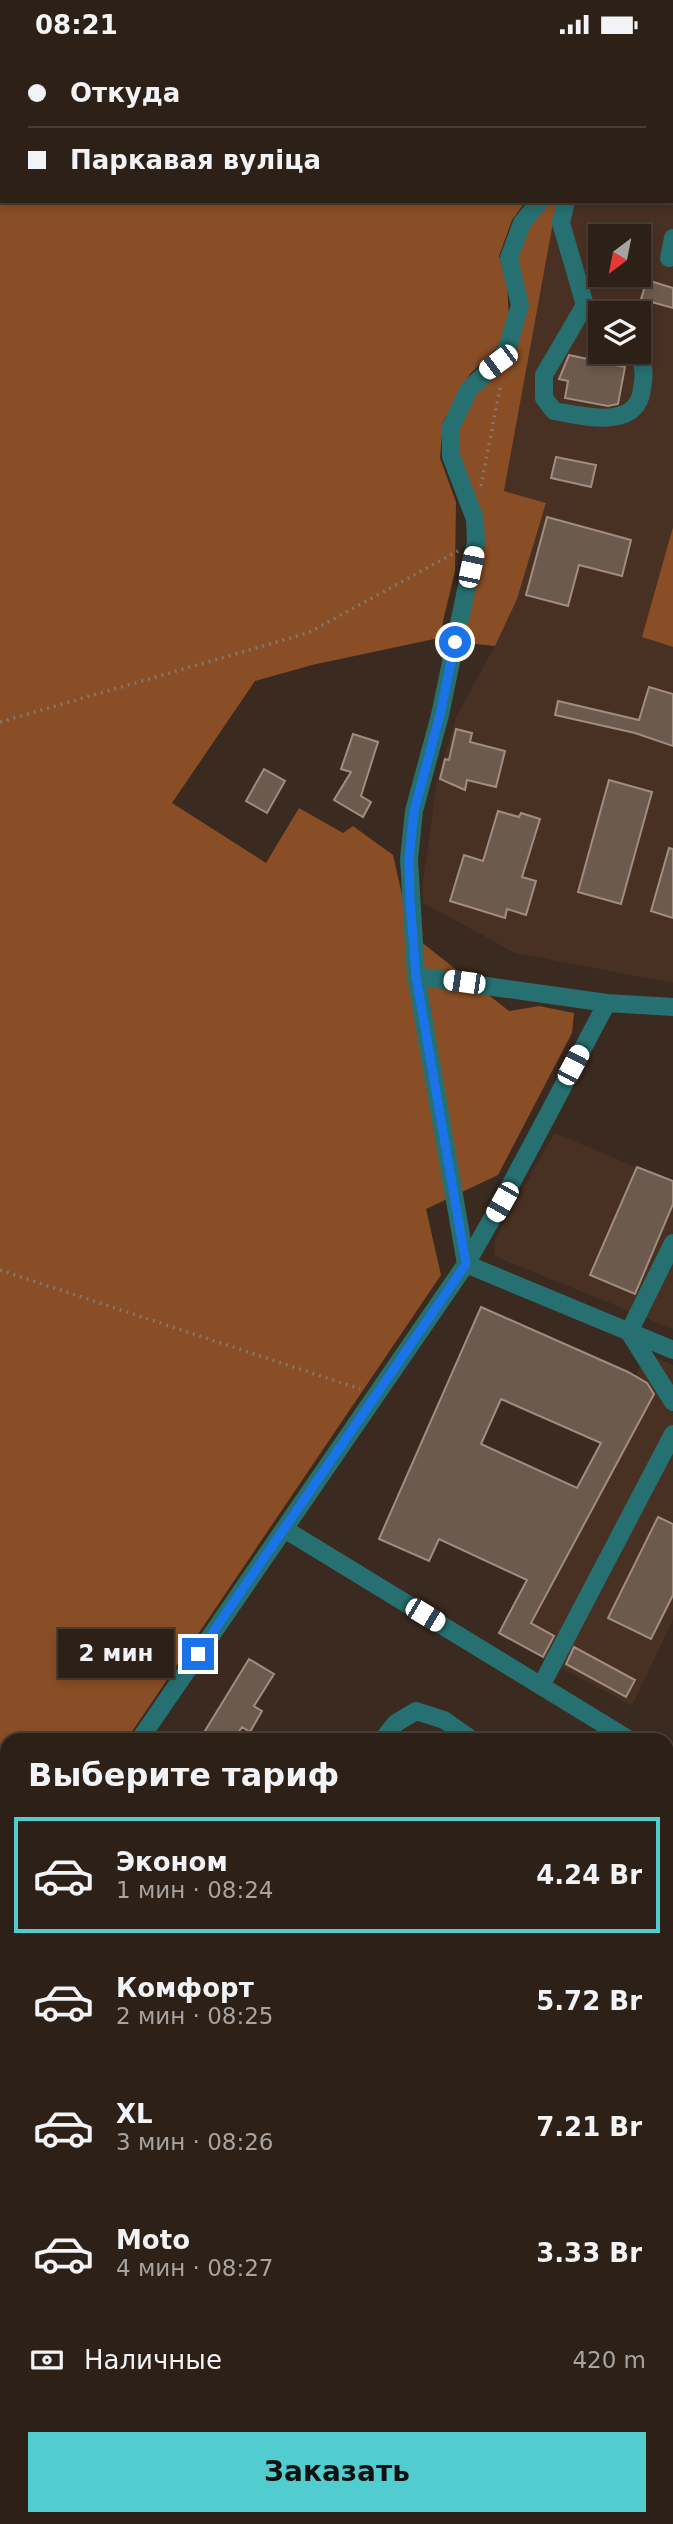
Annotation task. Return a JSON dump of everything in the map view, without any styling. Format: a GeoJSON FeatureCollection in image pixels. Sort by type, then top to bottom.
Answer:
{"type":"FeatureCollection","features":[{"type":"Feature","properties":{"kind":"street"},"geometry":{"type":"LineString","coordinates":[[466,1264],[416,976],[409,859],[414,811],[440,715],[476,542],[475,519],[451,456],[451,427],[469,389],[498,362],[508,346],[520,305],[509,258],[518,231],[539,203]]}},
{"type":"Feature","properties":{"kind":"street"},"geometry":{"type":"LineString","coordinates":[[566,203],[561,223],[584,305],[588,308]]}},
{"type":"Feature","properties":{"kind":"street"},"geometry":{"type":"LineString","coordinates":[[668,258],[673,238]]}},
{"type":"Feature","properties":{"kind":"street"},"geometry":{"type":"LineString","coordinates":[[584,305],[544,375],[544,398],[554,411],[600,419],[627,414],[641,398],[645,369],[643,364]]}},
{"type":"Feature","properties":{"kind":"street"},"geometry":{"type":"LineString","coordinates":[[416,976],[607,1003],[673,1007]]}},
{"type":"Feature","properties":{"kind":"street"},"geometry":{"type":"LineString","coordinates":[[144,1733],[466,1264],[514,1181],[607,1003]]}},
{"type":"Feature","properties":{"kind":"street"},"geometry":{"type":"LineString","coordinates":[[629,1332],[673,1243]]}},
{"type":"Feature","properties":{"kind":"street"},"geometry":{"type":"LineString","coordinates":[[466,1264],[673,1350]]}},
{"type":"Feature","properties":{"kind":"street"},"geometry":{"type":"LineString","coordinates":[[629,1332],[673,1402]]}},
{"type":"Feature","properties":{"kind":"street"},"geometry":{"type":"LineString","coordinates":[[541,1686],[673,1434]]}},
{"type":"Feature","properties":{"kind":"street"},"geometry":{"type":"LineString","coordinates":[[286,1530],[618,1733]]}},
{"type":"Feature","properties":{"kind":"street"},"geometry":{"type":"LineString","coordinates":[[388,1733],[396,1723],[416,1711],[444,1720],[462,1733]]}},
{"type":"Feature","properties":{"kind":"path"},"geometry":{"type":"LineString","coordinates":[[475,519],[508,346]]}},
{"type":"Feature","properties":{"kind":"path"},"geometry":{"type":"LineString","coordinates":[[0,722],[308,633],[476,542]]}},
{"type":"Feature","properties":{"kind":"path"},"geometry":{"type":"LineString","coordinates":[[0,1270],[378,1395]]}},
{"type":"Feature","properties":{"kind":"shaded area"},"geometry":{"type":"Polygon","coordinates":[[[0,203],[525,203],[512,220],[499,256],[507,283],[509,318],[498,347],[470,374],[443,422],[440,458],[456,502],[455,571],[439,638],[312,665],[255,681],[172,803],[266,863],[299,808],[343,833],[353,826],[393,855],[411,934],[509,1011],[539,1006],[574,1013],[572,1033],[498,1175],[426,1209],[441,1275],[131,1733],[0,1733],[0,203]]]}},
{"type":"Feature","properties":{"kind":"shaded area"},"geometry":{"type":"Polygon","coordinates":[[[539,203],[557,203],[504,491],[546,503],[517,599],[495,646],[455,642],[476,542],[451,427],[516,326],[509,258],[539,203]]]}},
{"type":"Feature","properties":{"kind":"shaded area"},"geometry":{"type":"Polygon","coordinates":[[[557,203],[673,203],[673,527],[643,637],[673,647],[673,983],[515,953],[423,903],[423,882],[437,781],[457,715],[495,646],[516,599],[546,503],[504,491],[557,203]]]}},
{"type":"Feature","properties":{"kind":"shaded area"},"geometry":{"type":"Polygon","coordinates":[[[673,527],[673,647],[642,637],[673,527]]]}},
{"type":"Feature","properties":{"kind":"shaded area"},"geometry":{"type":"Polygon","coordinates":[[[554,1133],[673,1182],[673,1329],[494,1256],[495,1240],[554,1133]]]}},
{"type":"Feature","properties":{"kind":"shaded area"},"geometry":{"type":"Polygon","coordinates":[[[647,1354],[673,1365],[673,1619],[632,1706],[498,1634],[647,1354]]]}},
{"type":"Feature","properties":{"kind":"building"},"geometry":{"type":"Polygon","coordinates":[[[651,281],[673,288],[673,308],[641,299],[645,287],[651,287],[651,281]]]}},
{"type":"Feature","properties":{"kind":"building"},"geometry":{"type":"Polygon","coordinates":[[[569,355],[588,359],[588,364],[625,367],[618,404],[608,406],[565,398],[568,381],[559,379],[569,355]]]}},
{"type":"Feature","properties":{"kind":"building"},"geometry":{"type":"Polygon","coordinates":[[[556,457],[596,465],[591,487],[551,478],[556,457]]]}},
{"type":"Feature","properties":{"kind":"building"},"geometry":{"type":"Polygon","coordinates":[[[547,517],[631,540],[622,576],[579,565],[568,606],[526,595],[547,517]]]}},
{"type":"Feature","properties":{"kind":"building"},"geometry":{"type":"Polygon","coordinates":[[[649,687],[673,694],[673,746],[635,733],[555,715],[558,701],[639,720],[649,687]]]}},
{"type":"Feature","properties":{"kind":"building"},"geometry":{"type":"Polygon","coordinates":[[[456,729],[472,733],[470,742],[505,751],[496,787],[467,780],[465,790],[440,779],[445,759],[449,760],[456,729]]]}},
{"type":"Feature","properties":{"kind":"building"},"geometry":{"type":"Polygon","coordinates":[[[353,734],[378,742],[361,796],[371,802],[363,817],[334,800],[351,772],[341,769],[353,734]]]}},
{"type":"Feature","properties":{"kind":"building"},"geometry":{"type":"Polygon","coordinates":[[[264,769],[285,781],[267,813],[246,801],[264,769]]]}},
{"type":"Feature","properties":{"kind":"building"},"geometry":{"type":"Polygon","coordinates":[[[609,780],[652,792],[621,904],[578,892],[609,780]]]}},
{"type":"Feature","properties":{"kind":"building"},"geometry":{"type":"Polygon","coordinates":[[[498,811],[519,817],[521,813],[540,819],[522,877],[536,881],[526,915],[507,909],[505,918],[450,901],[464,855],[483,861],[498,811]]]}},
{"type":"Feature","properties":{"kind":"building"},"geometry":{"type":"Polygon","coordinates":[[[669,848],[673,849],[673,918],[651,911],[669,848]]]}},
{"type":"Feature","properties":{"kind":"building"},"geometry":{"type":"Polygon","coordinates":[[[637,1167],[673,1181],[673,1204],[635,1294],[590,1275],[637,1167]]]}},
{"type":"Feature","properties":{"kind":"building"},"geometry":{"type":"Polygon","coordinates":[[[481,1307],[628,1372],[647,1383],[654,1394],[531,1623],[554,1636],[543,1657],[499,1633],[527,1580],[439,1539],[429,1561],[379,1539],[481,1307]],[[501,1399],[481,1444],[577,1488],[601,1443],[501,1399]]]}},
{"type":"Feature","properties":{"kind":"building"},"geometry":{"type":"Polygon","coordinates":[[[658,1517],[673,1524],[673,1595],[651,1639],[608,1618],[658,1517]]]}},
{"type":"Feature","properties":{"kind":"building"},"geometry":{"type":"Polygon","coordinates":[[[574,1647],[635,1680],[626,1697],[566,1664],[574,1647]]]}},
{"type":"Feature","properties":{"kind":"building"},"geometry":{"type":"Polygon","coordinates":[[[249,1659],[274,1674],[254,1706],[262,1711],[250,1732],[242,1727],[238,1733],[204,1733],[249,1659]]]}},
{"type":"Feature","properties":{"kind":"route"},"geometry":{"type":"LineString","coordinates":[[198,1654],[286,1530],[466,1264],[416,976],[411,934],[409,859],[414,811],[424,766],[440,715],[455,642]]}}]}
